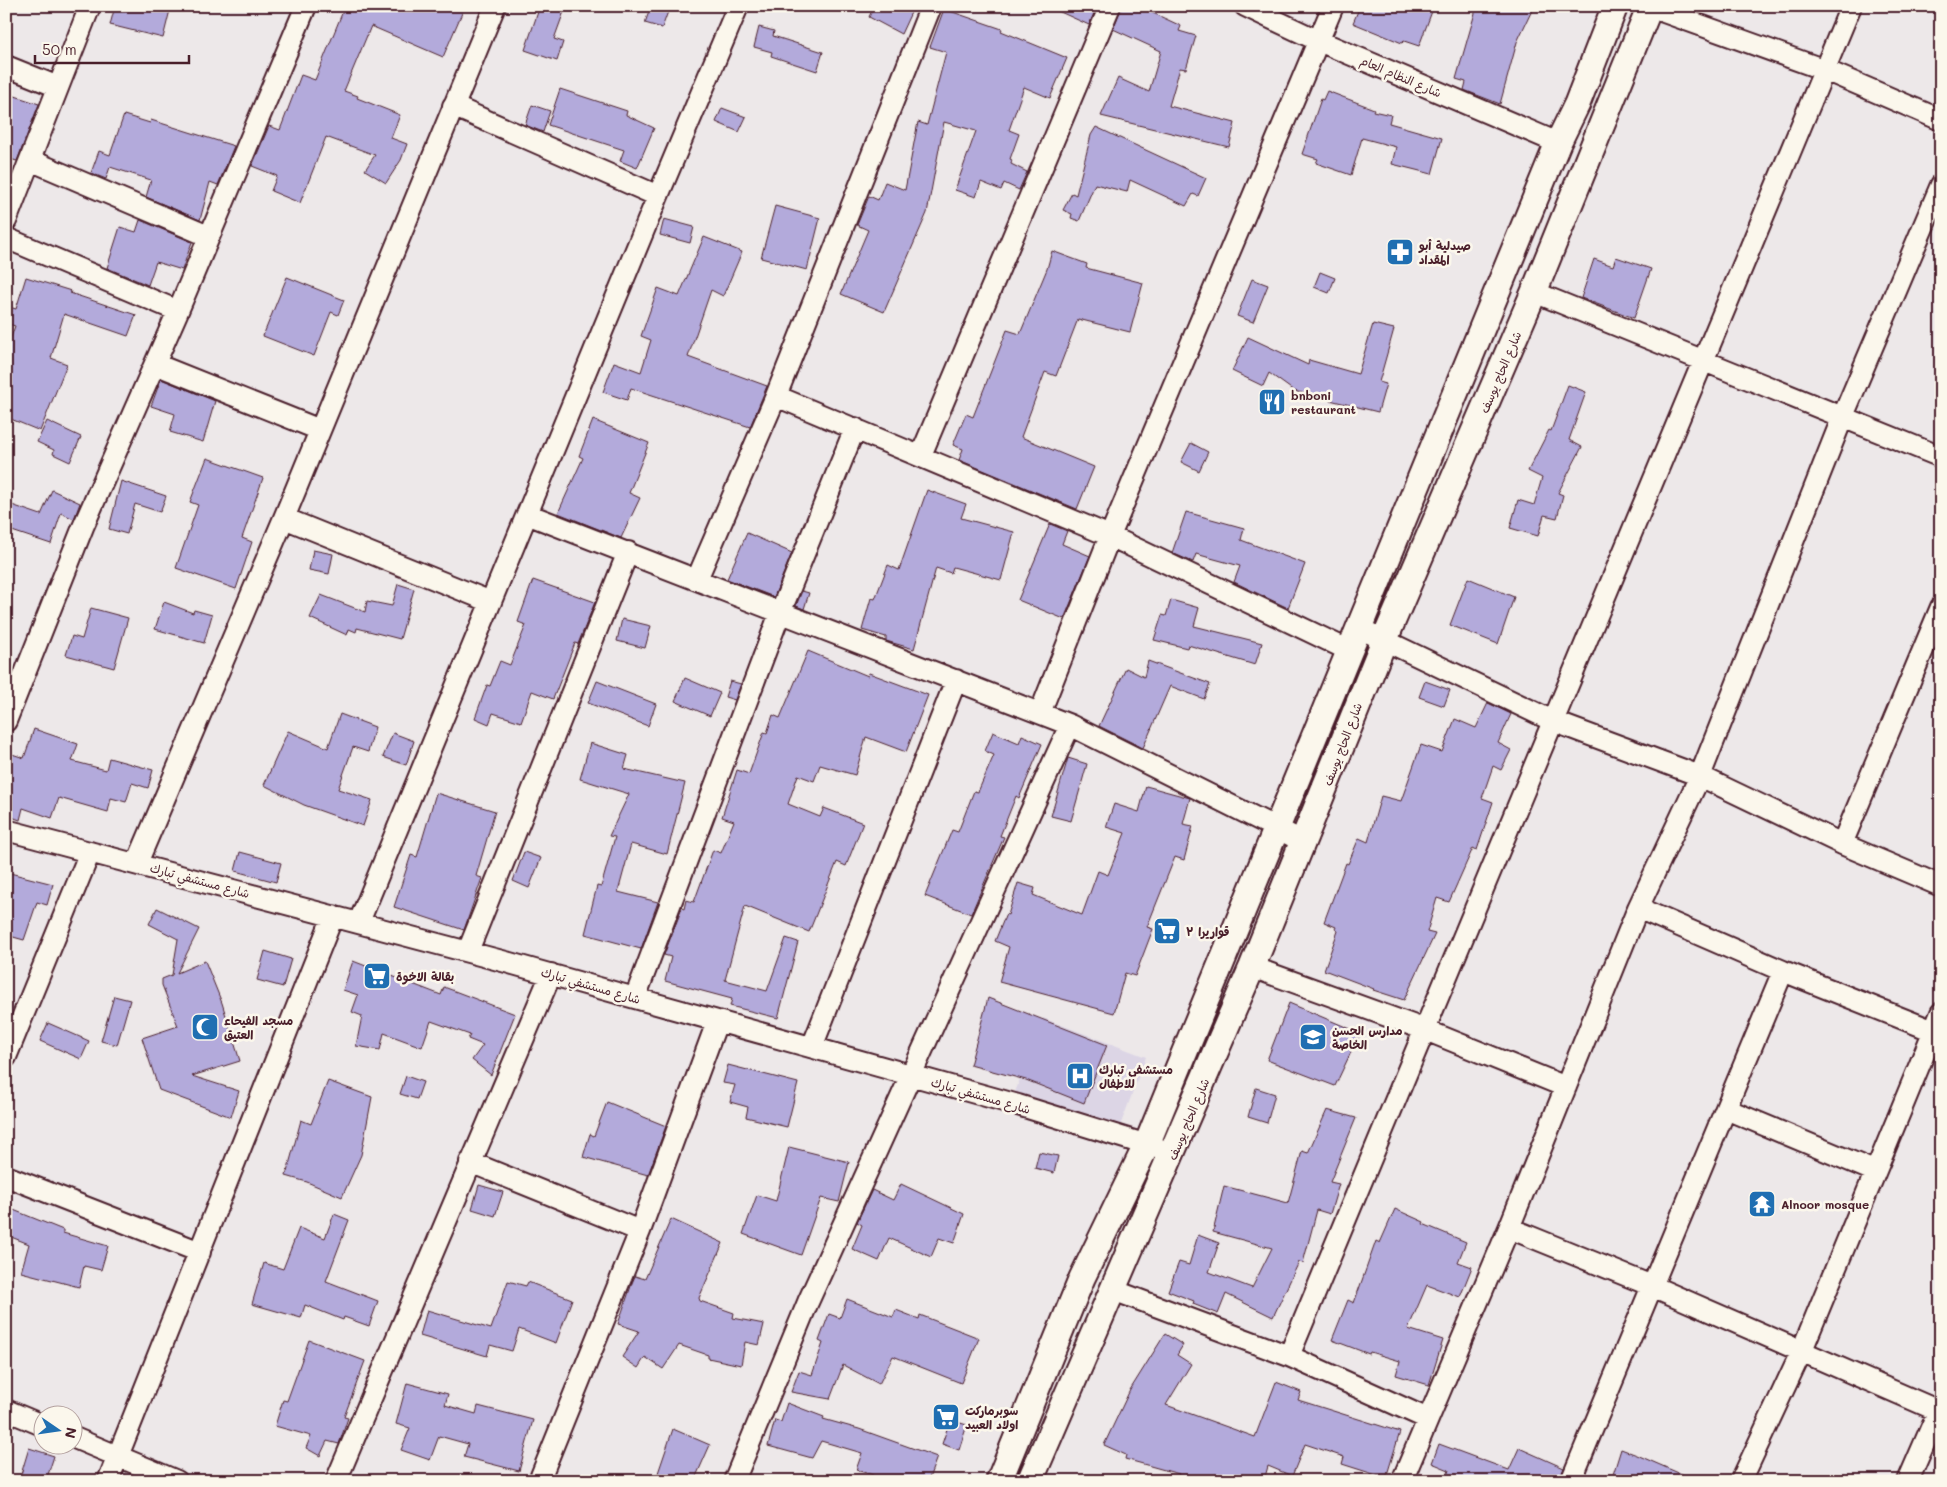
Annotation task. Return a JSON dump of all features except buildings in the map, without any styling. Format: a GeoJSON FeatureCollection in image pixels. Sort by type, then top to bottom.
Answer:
{"type":"FeatureCollection","features":[{"type":"Feature","properties":{"kind":"main road"},"geometry":{"type":"LineString","coordinates":[[1008,1478],[1082,1278],[1147,1144],[1348,650],[1359,628],[1558,143],[1577,104],[1615,6]]}},
{"type":"Feature","properties":{"kind":"main road","name":"شارع الحاج يوسف"},"geometry":{"type":"LineString","coordinates":[[1030,1481],[1252,968],[1384,641],[1534,292],[1650,7]]}},
{"type":"Feature","properties":{"kind":"street"},"geometry":{"type":"LineString","coordinates":[[6,221],[12,186],[30,160],[90,6]]}},
{"type":"Feature","properties":{"kind":"street"},"geometry":{"type":"LineString","coordinates":[[6,721],[83,527],[178,311],[306,6]]}},
{"type":"Feature","properties":{"kind":"street"},"geometry":{"type":"LineString","coordinates":[[137,863],[284,518],[495,6]]}},
{"type":"Feature","properties":{"kind":"street"},"geometry":{"type":"LineString","coordinates":[[359,922],[738,6]]}},
{"type":"Feature","properties":{"kind":"street"},"geometry":{"type":"LineString","coordinates":[[697,579],[776,396],[931,6]]}},
{"type":"Feature","properties":{"kind":"street"},"geometry":{"type":"LineString","coordinates":[[921,455],[1110,6]]}},
{"type":"Feature","properties":{"kind":"street","name":"شارع النظام العام"},"geometry":{"type":"LineString","coordinates":[[1245,6],[1318,40],[1558,143]]}},
{"type":"Feature","properties":{"kind":"street"},"geometry":{"type":"LineString","coordinates":[[1040,714],[1110,536],[1333,6]]}},
{"type":"Feature","properties":{"kind":"street"},"geometry":{"type":"LineString","coordinates":[[1289,1356],[1424,1029],[1555,722],[1851,6]]}},
{"type":"Feature","properties":{"kind":"street"},"geometry":{"type":"LineString","coordinates":[[1650,7],[1825,70],[1941,120]]}},
{"type":"Feature","properties":{"kind":"street"},"geometry":{"type":"LineString","coordinates":[[6,66],[58,87]]}},
{"type":"Feature","properties":{"kind":"street"},"geometry":{"type":"LineString","coordinates":[[453,106],[658,196]]}},
{"type":"Feature","properties":{"kind":"street"},"geometry":{"type":"LineString","coordinates":[[30,160],[208,236]]}},
{"type":"Feature","properties":{"kind":"street"},"geometry":{"type":"LineString","coordinates":[[1402,1481],[1509,1228],[1638,908],[1700,776],[1843,416],[1941,186]]}},
{"type":"Feature","properties":{"kind":"street"},"geometry":{"type":"LineString","coordinates":[[6,238],[178,311]]}},
{"type":"Feature","properties":{"kind":"street"},"geometry":{"type":"LineString","coordinates":[[1534,292],[1941,457]]}},
{"type":"Feature","properties":{"kind":"street"},"geometry":{"type":"LineString","coordinates":[[155,364],[320,430]]}},
{"type":"Feature","properties":{"kind":"street"},"geometry":{"type":"LineString","coordinates":[[776,396],[921,455],[1110,536],[1348,650]]}},
{"type":"Feature","properties":{"kind":"street"},"geometry":{"type":"LineString","coordinates":[[635,998],[780,613],[855,428]]}},
{"type":"Feature","properties":{"kind":"street"},"geometry":{"type":"LineString","coordinates":[[527,514],[1070,725],[1276,830],[1304,842]]}},
{"type":"Feature","properties":{"kind":"street"},"geometry":{"type":"LineString","coordinates":[[284,518],[491,602]]}},
{"type":"Feature","properties":{"kind":"street"},"geometry":{"type":"LineString","coordinates":[[468,951],[628,552]]}},
{"type":"Feature","properties":{"kind":"street"},"geometry":{"type":"LineString","coordinates":[[1842,844],[1941,607]]}},
{"type":"Feature","properties":{"kind":"street"},"geometry":{"type":"LineString","coordinates":[[1359,628],[1555,722],[1700,776],[1842,844],[1941,886]]}},
{"type":"Feature","properties":{"kind":"street"},"geometry":{"type":"LineString","coordinates":[[812,1047],[956,680]]}},
{"type":"Feature","properties":{"kind":"street"},"geometry":{"type":"LineString","coordinates":[[734,1481],[808,1302],[1070,725]]}},
{"type":"Feature","properties":{"kind":"street","name":"شارع مستشفي تبارك"},"geometry":{"type":"LineString","coordinates":[[6,830],[468,951],[911,1075],[1173,1153]]}},
{"type":"Feature","properties":{"kind":"street"},"geometry":{"type":"LineString","coordinates":[[6,1057],[90,852]]}},
{"type":"Feature","properties":{"kind":"street"},"geometry":{"type":"LineString","coordinates":[[1638,908],[1783,971],[1938,1026],[1874,1171],[1802,1350],[1741,1481]]}},
{"type":"Feature","properties":{"kind":"street"},"geometry":{"type":"LineString","coordinates":[[108,1481],[333,916]]}},
{"type":"Feature","properties":{"kind":"street"},"geometry":{"type":"LineString","coordinates":[[1252,968],[1424,1029],[1566,1087]]}},
{"type":"Feature","properties":{"kind":"street"},"geometry":{"type":"LineString","coordinates":[[1571,1481],[1783,971]]}},
{"type":"Feature","properties":{"kind":"street"},"geometry":{"type":"LineString","coordinates":[[336,1481],[551,974]]}},
{"type":"Feature","properties":{"kind":"street"},"geometry":{"type":"LineString","coordinates":[[539,1481],[640,1231],[717,1022]]}},
{"type":"Feature","properties":{"kind":"street"},"geometry":{"type":"LineString","coordinates":[[1726,1109],[1874,1171]]}},
{"type":"Feature","properties":{"kind":"street"},"geometry":{"type":"LineString","coordinates":[[470,1162],[640,1231]]}},
{"type":"Feature","properties":{"kind":"street"},"geometry":{"type":"LineString","coordinates":[[6,1176],[200,1252]]}},
{"type":"Feature","properties":{"kind":"street"},"geometry":{"type":"LineString","coordinates":[[1509,1228],[1652,1286],[1940,1409],[1908,1481]]}},
{"type":"Feature","properties":{"kind":"street"},"geometry":{"type":"LineString","coordinates":[[1113,1290],[1289,1356],[1428,1419]]}},
{"type":"Feature","properties":{"kind":"street"},"geometry":{"type":"LineString","coordinates":[[6,1410],[32,1421]]}},
{"type":"Feature","properties":{"kind":"street"},"geometry":{"type":"LineString","coordinates":[[82,1441],[177,1481]]}},
{"type":"Feature","properties":{"kind":"shaded area","name":"مستشفى تبارك للاطفال"},"geometry":{"type":"Polygon","coordinates":[[[1043,1018],[1146,1057],[1117,1134],[1014,1095],[1043,1018]]]}},
{"type":"Feature","properties":{"kind":"place","name":"صيدلية أبو المقداد"},"geometry":{"type":"Point","coordinates":[1400,252]}},
{"type":"Feature","properties":{"kind":"place","name":"bnboni restaurant"},"geometry":{"type":"Point","coordinates":[1272,402]}},
{"type":"Feature","properties":{"kind":"place","name":"قواريرا ٣"},"geometry":{"type":"Point","coordinates":[1167,931]}},
{"type":"Feature","properties":{"kind":"place","name":"بقالة الاخوة"},"geometry":{"type":"Point","coordinates":[377,976]}},
{"type":"Feature","properties":{"kind":"place","name":"مسجد الفيحاء العتيق"},"geometry":{"type":"Point","coordinates":[205,1027]}},
{"type":"Feature","properties":{"kind":"place","name":"مدارس الحسن الخاصة"},"geometry":{"type":"Point","coordinates":[1313,1037]}},
{"type":"Feature","properties":{"kind":"place","name":"مستشفى تبارك للاطفال"},"geometry":{"type":"Point","coordinates":[1080,1076]}},
{"type":"Feature","properties":{"kind":"place","name":"Alnoor mosque"},"geometry":{"type":"Point","coordinates":[1762,1204]}},
{"type":"Feature","properties":{"kind":"place","name":"سوبرماركت اولاد العبيد"},"geometry":{"type":"Point","coordinates":[946,1417]}}]}
